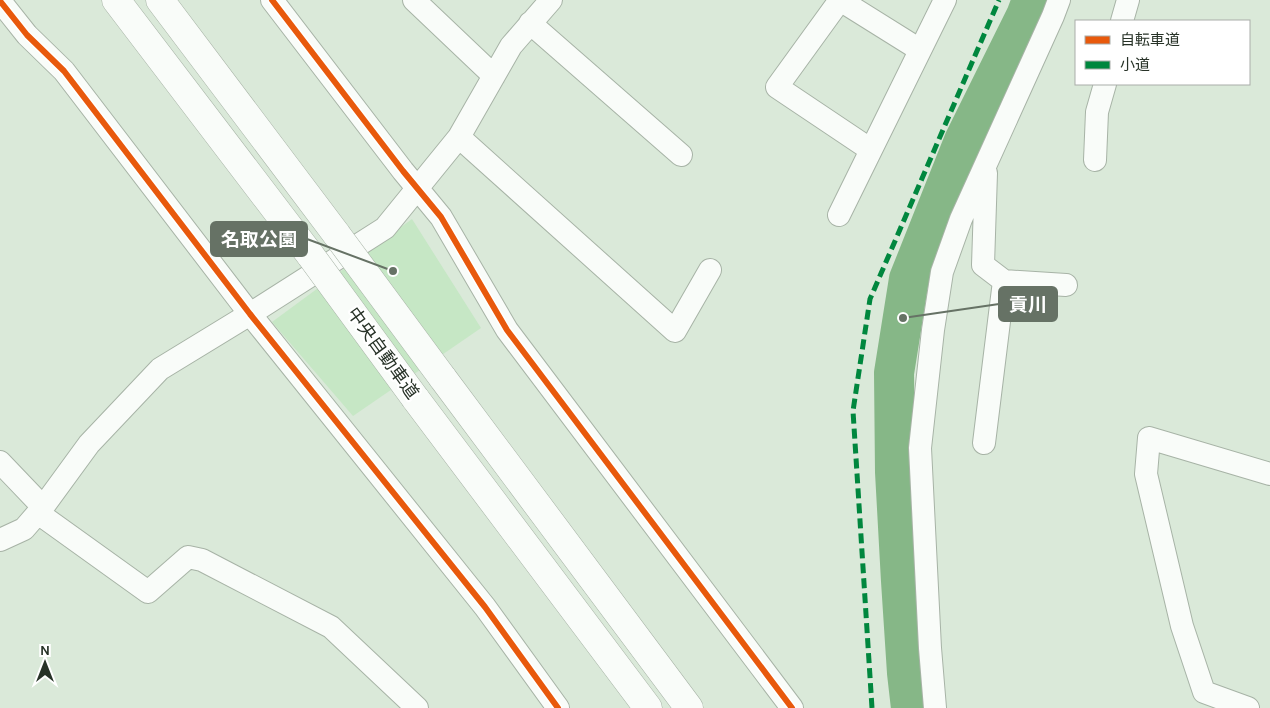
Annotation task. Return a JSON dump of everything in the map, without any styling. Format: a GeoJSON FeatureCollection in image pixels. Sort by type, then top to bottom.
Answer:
{"type":"FeatureCollection","features":[{"type":"Feature","properties":{"kind":"highway","name":"中央自動車道"},"geometry":{"type":"LineString","coordinates":[[116,0],[311,256],[415,398],[648,708]]}},
{"type":"Feature","properties":{"kind":"highway","name":"中央自動車道"},"geometry":{"type":"LineString","coordinates":[[160,0],[689,708]]}},
{"type":"Feature","properties":{"kind":"street"},"geometry":{"type":"LineString","coordinates":[[272,0],[441,217],[507,330],[792,708]]}},
{"type":"Feature","properties":{"kind":"street"},"geometry":{"type":"LineString","coordinates":[[414,0],[494,76]]}},
{"type":"Feature","properties":{"kind":"street"},"geometry":{"type":"LineString","coordinates":[[0,540],[24,529],[89,444],[160,369],[385,228],[459,137],[511,46],[551,0]]}},
{"type":"Feature","properties":{"kind":"street"},"geometry":{"type":"LineString","coordinates":[[871,150],[777,87],[840,0],[920,50]]}},
{"type":"Feature","properties":{"kind":"street"},"geometry":{"type":"LineString","coordinates":[[839,215],[945,0]]}},
{"type":"Feature","properties":{"kind":"street"},"geometry":{"type":"LineString","coordinates":[[935,708],[930,648],[920,448],[933,330],[942,272],[961,219],[1059,0]]}},
{"type":"Feature","properties":{"kind":"street"},"geometry":{"type":"LineString","coordinates":[[1122,20],[1128,0]]}},
{"type":"Feature","properties":{"kind":"street"},"geometry":{"type":"LineString","coordinates":[[0,1],[27,35],[64,70],[250,314],[485,607],[558,708]]}},
{"type":"Feature","properties":{"kind":"street"},"geometry":{"type":"LineString","coordinates":[[530,23],[681,155]]}},
{"type":"Feature","properties":{"kind":"street"},"geometry":{"type":"LineString","coordinates":[[1095,160],[1097,112],[1105,85]]}},
{"type":"Feature","properties":{"kind":"street"},"geometry":{"type":"LineString","coordinates":[[459,137],[675,331],[710,270]]}},
{"type":"Feature","properties":{"kind":"street"},"geometry":{"type":"LineString","coordinates":[[987,162],[983,265],[1004,281],[1066,285]]}},
{"type":"Feature","properties":{"kind":"street"},"geometry":{"type":"LineString","coordinates":[[984,443],[1004,281]]}},
{"type":"Feature","properties":{"kind":"street"},"geometry":{"type":"LineString","coordinates":[[1248,708],[1204,692],[1182,626],[1146,474],[1149,438],[1270,474]]}},
{"type":"Feature","properties":{"kind":"street"},"geometry":{"type":"LineString","coordinates":[[0,462],[40,510],[148,592],[188,557],[202,560],[331,627],[416,708]]}},
{"type":"Feature","properties":{"kind":"green space"},"geometry":{"type":"Polygon","coordinates":[[[412,219],[481,328],[353,416],[272,322],[412,219]]]}},
{"type":"Feature","properties":{"kind":"waterway"},"geometry":{"type":"LineString","coordinates":[[911,708],[907,673],[895,472],[894,373],[909,279],[964,141],[1026,16],[1032,0]]}},
{"type":"Feature","properties":{"kind":"marked path"},"geometry":{"type":"LineString","coordinates":[[872,708],[853,411],[870,299],[999,0]]}},
{"type":"Feature","properties":{"kind":"cycle path"},"geometry":{"type":"LineString","coordinates":[[272,0],[403,171],[441,217],[507,330],[792,708]]}},
{"type":"Feature","properties":{"kind":"cycle path"},"geometry":{"type":"LineString","coordinates":[[0,1],[27,35],[64,71],[250,314],[485,607],[558,708]]}},
{"type":"Feature","properties":{"kind":"place","name":"名取公園"},"geometry":{"type":"Point","coordinates":[393,271]}},
{"type":"Feature","properties":{"kind":"place","name":"貢川"},"geometry":{"type":"Point","coordinates":[903,318]}}]}
